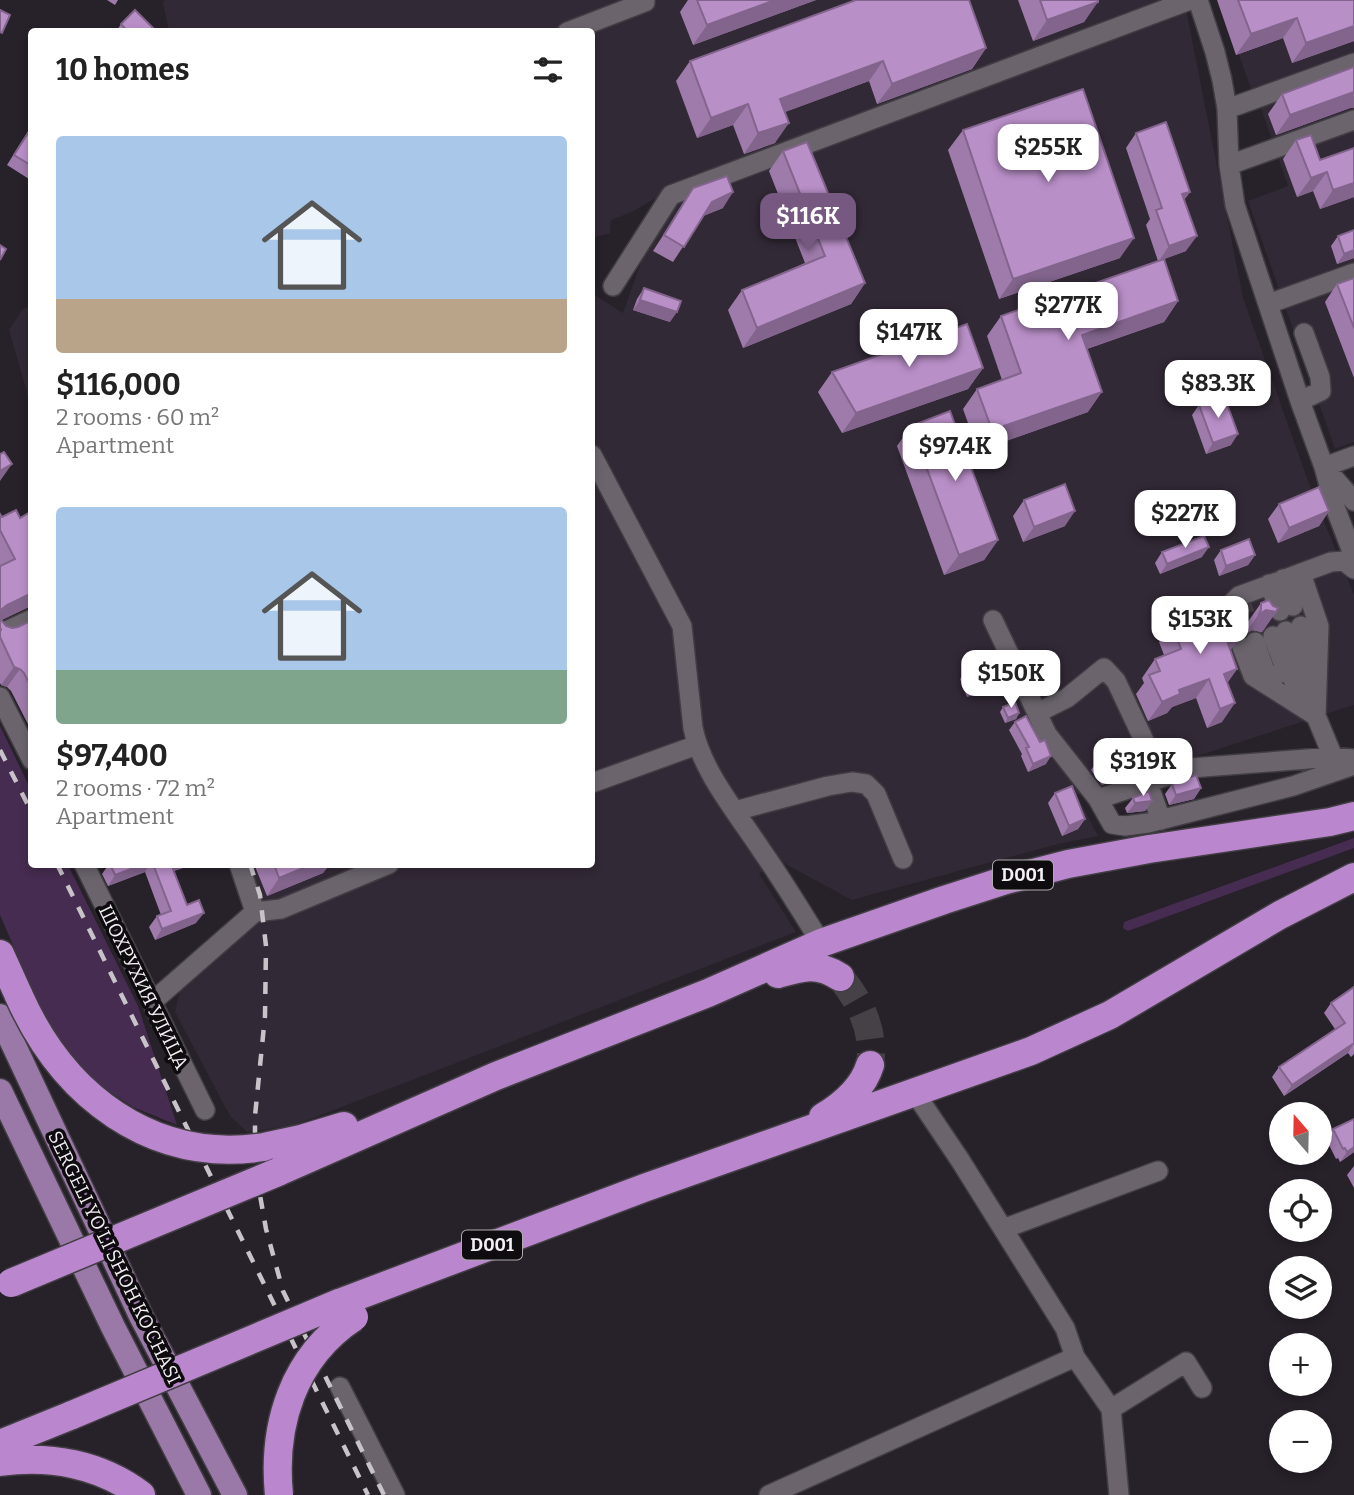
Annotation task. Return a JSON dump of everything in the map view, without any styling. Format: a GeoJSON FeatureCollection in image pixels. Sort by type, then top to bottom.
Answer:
{"type":"FeatureCollection","features":[{"type":"Feature","properties":{"kind":"highway","name":"D001"},"geometry":{"type":"LineString","coordinates":[[6,1285],[278,1172],[496,1076],[708,993],[821,943],[1006,880],[1068,864],[1354,816]]}},
{"type":"Feature","properties":{"kind":"highway"},"geometry":{"type":"LineString","coordinates":[[0,1444],[347,1310],[644,1188],[1031,1051],[1071,1034],[1142,996],[1280,915],[1354,877]]}},
{"type":"Feature","properties":{"kind":"highway"},"geometry":{"type":"LineString","coordinates":[[0,954],[9,1006],[43,1042],[66,1073],[91,1098],[122,1119],[160,1136],[191,1145],[233,1150],[301,1139],[496,1076]]}},
{"type":"Feature","properties":{"kind":"highway"},"geometry":{"type":"LineString","coordinates":[[708,993],[801,968],[818,967],[840,976]]}},
{"type":"Feature","properties":{"kind":"highway"},"geometry":{"type":"LineString","coordinates":[[788,1138],[832,1112],[845,1101],[864,1080],[870,1065]]}},
{"type":"Feature","properties":{"kind":"highway"},"geometry":{"type":"LineString","coordinates":[[279,1495],[279,1438],[293,1390],[305,1367],[335,1331],[347,1310]]}},
{"type":"Feature","properties":{"kind":"highway"},"geometry":{"type":"LineString","coordinates":[[0,1462],[32,1459],[67,1462],[101,1472],[141,1495]]}},
{"type":"Feature","properties":{"kind":"main road","name":"SERGELI YO‘LI SHOH KO‘CHASI"},"geometry":{"type":"LineString","coordinates":[[9,1006],[141,1316],[235,1495]]}},
{"type":"Feature","properties":{"kind":"main road","name":"SERGELI YO‘LI SHOH KO‘CHASI"},"geometry":{"type":"LineString","coordinates":[[0,1091],[113,1327],[199,1495]]}},
{"type":"Feature","properties":{"kind":"street"},"geometry":{"type":"LineString","coordinates":[[578,28],[646,0]]}},
{"type":"Feature","properties":{"kind":"street"},"geometry":{"type":"LineString","coordinates":[[613,286],[671,195],[1190,0]]}},
{"type":"Feature","properties":{"kind":"street"},"geometry":{"type":"LineString","coordinates":[[1198,0],[1215,52],[1227,109],[1228,165],[1235,205],[1354,557]]}},
{"type":"Feature","properties":{"kind":"street"},"geometry":{"type":"LineString","coordinates":[[1227,109],[1354,63]]}},
{"type":"Feature","properties":{"kind":"street"},"geometry":{"type":"LineString","coordinates":[[1228,165],[1354,120]]}},
{"type":"Feature","properties":{"kind":"street"},"geometry":{"type":"LineString","coordinates":[[1268,304],[1354,273]]}},
{"type":"Feature","properties":{"kind":"street"},"geometry":{"type":"LineString","coordinates":[[1300,401],[1321,391],[1320,377],[1304,333]]}},
{"type":"Feature","properties":{"kind":"street"},"geometry":{"type":"LineString","coordinates":[[1324,467],[1354,456]]}},
{"type":"Feature","properties":{"kind":"street"},"geometry":{"type":"LineString","coordinates":[[595,460],[682,626],[696,745],[727,802],[772,865],[821,943]]}},
{"type":"Feature","properties":{"kind":"street"},"geometry":{"type":"LineString","coordinates":[[1324,467],[1354,501]]}},
{"type":"Feature","properties":{"kind":"street"},"geometry":{"type":"LineString","coordinates":[[1235,627],[1228,607],[1239,596],[1331,562],[1344,561],[1354,569]]}},
{"type":"Feature","properties":{"kind":"street"},"geometry":{"type":"LineString","coordinates":[[1277,581],[1280,611],[1277,581]]}},
{"type":"Feature","properties":{"kind":"street"},"geometry":{"type":"LineString","coordinates":[[1277,581],[1319,626],[1316,716]]}},
{"type":"Feature","properties":{"kind":"street"},"geometry":{"type":"LineString","coordinates":[[993,620],[1047,734],[1098,799],[1112,824],[1125,826],[1155,822],[1293,786],[1354,765]]}},
{"type":"Feature","properties":{"kind":"street"},"geometry":{"type":"LineString","coordinates":[[0,634],[28,621]]}},
{"type":"Feature","properties":{"kind":"street"},"geometry":{"type":"LineString","coordinates":[[1272,636],[1310,653],[1316,716]]}},
{"type":"Feature","properties":{"kind":"street"},"geometry":{"type":"LineString","coordinates":[[1272,636],[1253,676],[1316,716]]}},
{"type":"Feature","properties":{"kind":"street"},"geometry":{"type":"LineString","coordinates":[[1272,636],[1283,663],[1316,716],[1333,757]]}},
{"type":"Feature","properties":{"kind":"street"},"geometry":{"type":"LineString","coordinates":[[1037,713],[1067,698],[1104,668],[1116,681],[1149,751]]}},
{"type":"Feature","properties":{"kind":"street"},"geometry":{"type":"LineString","coordinates":[[0,697],[28,752]]}},
{"type":"Feature","properties":{"kind":"street"},"geometry":{"type":"LineString","coordinates":[[595,782],[696,745]]}},
{"type":"Feature","properties":{"kind":"street"},"geometry":{"type":"LineString","coordinates":[[1098,799],[1191,768],[1333,757],[1354,759]]}},
{"type":"Feature","properties":{"kind":"street"},"geometry":{"type":"LineString","coordinates":[[735,811],[828,786],[852,782],[866,784],[876,794],[903,859]]}},
{"type":"Feature","properties":{"kind":"street"},"geometry":{"type":"LineString","coordinates":[[1141,785],[1155,822]]}},
{"type":"Feature","properties":{"kind":"street","name":"ШОХРУХИЯ УЛИЦА"},"geometry":{"type":"LineString","coordinates":[[86,868],[205,1110]]}},
{"type":"Feature","properties":{"kind":"street"},"geometry":{"type":"LineString","coordinates":[[240,868],[255,912]]}},
{"type":"Feature","properties":{"kind":"street"},"geometry":{"type":"LineString","coordinates":[[152,1002],[255,912],[281,909],[379,868]]}},
{"type":"Feature","properties":{"kind":"street"},"geometry":{"type":"LineString","coordinates":[[915,1093],[1003,1228],[1065,1328],[1075,1357],[1111,1409],[1119,1495]]}},
{"type":"Feature","properties":{"kind":"street"},"geometry":{"type":"LineString","coordinates":[[1003,1228],[1158,1171]]}},
{"type":"Feature","properties":{"kind":"street"},"geometry":{"type":"LineString","coordinates":[[769,1495],[1075,1357]]}},
{"type":"Feature","properties":{"kind":"street"},"geometry":{"type":"LineString","coordinates":[[1111,1409],[1186,1362],[1202,1388]]}},
{"type":"Feature","properties":{"kind":"street"},"geometry":{"type":"LineString","coordinates":[[340,1387],[396,1495]]}},
{"type":"Feature","properties":{"kind":"shaded area"},"geometry":{"type":"Polygon","coordinates":[[[164,0],[1159,0],[1113,17],[976,78],[654,199],[611,220],[610,233],[595,237],[595,28],[168,28],[164,0]]]}},
{"type":"Feature","properties":{"kind":"shaded area"},"geometry":{"type":"Polygon","coordinates":[[[1219,0],[1354,0],[1354,70],[1257,105],[1219,0]]]}},
{"type":"Feature","properties":{"kind":"shaded area"},"geometry":{"type":"Polygon","coordinates":[[[1185,4],[1243,298],[1312,492],[1354,595],[1354,705],[1077,795],[1098,836],[1058,844],[852,900],[779,859],[759,874],[796,932],[295,1125],[247,1132],[230,1116],[175,1012],[180,990],[254,926],[233,868],[595,868],[595,295],[623,313],[649,240],[681,196],[1185,4]]]}},
{"type":"Feature","properties":{"kind":"shaded area"},"geometry":{"type":"Polygon","coordinates":[[[1354,74],[1354,442],[1335,449],[1248,201],[1288,186],[1261,108],[1354,74]]]}},
{"type":"Feature","properties":{"kind":"shaded area"},"geometry":{"type":"Polygon","coordinates":[[[28,307],[28,396],[9,330],[23,309],[28,307]]]}},
{"type":"Feature","properties":{"kind":"shaded area"},"geometry":{"type":"Polygon","coordinates":[[[0,726],[28,784],[28,868],[69,868],[138,1006],[177,1125],[133,1107],[96,1083],[80,1067],[41,1010],[0,915],[0,726]]]}},
{"type":"Feature","properties":{"kind":"shaded area"},"geometry":{"type":"Polygon","coordinates":[[[1354,838],[1354,848],[1128,931],[1123,928],[1124,922],[1354,838]]]}},
{"type":"Feature","properties":{"kind":"building"},"geometry":{"type":"Polygon","coordinates":[[[697,0],[775,0],[707,25],[697,0]]]}},
{"type":"Feature","properties":{"kind":"building"},"geometry":{"type":"Polygon","coordinates":[[[856,0],[969,0],[986,48],[892,84],[883,61],[780,99],[789,123],[758,133],[748,104],[711,118],[690,61],[856,0]]]}},
{"type":"Feature","properties":{"kind":"building"},"geometry":{"type":"Polygon","coordinates":[[[1040,0],[1098,0],[1098,2],[1047,20],[1040,0]]]}},
{"type":"Feature","properties":{"kind":"building"},"geometry":{"type":"Polygon","coordinates":[[[1238,0],[1354,0],[1354,26],[1306,43],[1297,18],[1251,34],[1238,0]]]}},
{"type":"Feature","properties":{"kind":"building"},"geometry":{"type":"Polygon","coordinates":[[[0,10],[10,15],[2,33],[0,32],[0,10]]]}},
{"type":"Feature","properties":{"kind":"building"},"geometry":{"type":"Polygon","coordinates":[[[135,10],[153,28],[124,28],[121,24],[135,10]]]}},
{"type":"Feature","properties":{"kind":"building"},"geometry":{"type":"Polygon","coordinates":[[[1354,67],[1354,92],[1290,115],[1282,94],[1354,67]]]}},
{"type":"Feature","properties":{"kind":"building"},"geometry":{"type":"Polygon","coordinates":[[[1083,89],[1134,238],[1013,279],[963,130],[1083,89]]]}},
{"type":"Feature","properties":{"kind":"building"},"geometry":{"type":"Polygon","coordinates":[[[1166,122],[1190,192],[1182,194],[1197,236],[1169,246],[1156,210],[1162,208],[1136,133],[1166,122]]]}},
{"type":"Feature","properties":{"kind":"building"},"geometry":{"type":"Polygon","coordinates":[[[28,133],[28,164],[14,155],[28,133]]]}},
{"type":"Feature","properties":{"kind":"building"},"geometry":{"type":"Polygon","coordinates":[[[1311,135],[1320,160],[1354,148],[1354,183],[1333,190],[1327,172],[1311,178],[1296,140],[1311,135]]]}},
{"type":"Feature","properties":{"kind":"building"},"geometry":{"type":"Polygon","coordinates":[[[807,142],[865,283],[757,328],[742,290],[825,256],[783,151],[807,142]]]}},
{"type":"Feature","properties":{"kind":"building"},"geometry":{"type":"Polygon","coordinates":[[[727,176],[733,192],[712,202],[684,247],[664,235],[693,188],[727,176]]]}},
{"type":"Feature","properties":{"kind":"building"},"geometry":{"type":"Polygon","coordinates":[[[1354,230],[1354,250],[1344,254],[1338,236],[1354,230]]]}},
{"type":"Feature","properties":{"kind":"building"},"geometry":{"type":"Polygon","coordinates":[[[0,245],[6,249],[0,260],[0,245]]]}},
{"type":"Feature","properties":{"kind":"building"},"geometry":{"type":"Polygon","coordinates":[[[1164,259],[1178,301],[1082,335],[1102,392],[992,430],[977,389],[1021,373],[1001,316],[1164,259]]]}},
{"type":"Feature","properties":{"kind":"building"},"geometry":{"type":"Polygon","coordinates":[[[1354,278],[1354,328],[1337,284],[1354,278]]]}},
{"type":"Feature","properties":{"kind":"building"},"geometry":{"type":"Polygon","coordinates":[[[644,288],[681,301],[677,312],[640,300],[644,288]]]}},
{"type":"Feature","properties":{"kind":"building"},"geometry":{"type":"Polygon","coordinates":[[[967,324],[983,368],[856,413],[832,372],[967,324]]]}},
{"type":"Feature","properties":{"kind":"building"},"geometry":{"type":"Polygon","coordinates":[[[1224,396],[1238,434],[1213,443],[1199,405],[1224,396]]]}},
{"type":"Feature","properties":{"kind":"building"},"geometry":{"type":"Polygon","coordinates":[[[950,411],[998,540],[959,555],[911,426],[950,411]]]}},
{"type":"Feature","properties":{"kind":"building"},"geometry":{"type":"Polygon","coordinates":[[[4,452],[12,464],[0,471],[0,454],[4,452]]]}},
{"type":"Feature","properties":{"kind":"building"},"geometry":{"type":"Polygon","coordinates":[[[1065,484],[1075,511],[1034,527],[1024,500],[1065,484]]]}},
{"type":"Feature","properties":{"kind":"building"},"geometry":{"type":"Polygon","coordinates":[[[1319,487],[1329,511],[1289,528],[1279,504],[1319,487]]]}},
{"type":"Feature","properties":{"kind":"building"},"geometry":{"type":"Polygon","coordinates":[[[16,510],[20,518],[28,513],[28,595],[2,609],[1,620],[12,628],[28,622],[28,681],[20,669],[14,667],[0,637],[0,566],[15,559],[0,530],[0,514],[2,517],[16,510]]]}},
{"type":"Feature","properties":{"kind":"building"},"geometry":{"type":"Polygon","coordinates":[[[1204,536],[1209,547],[1167,564],[1162,552],[1204,536]]]}},
{"type":"Feature","properties":{"kind":"building"},"geometry":{"type":"Polygon","coordinates":[[[1249,539],[1255,555],[1226,566],[1221,550],[1249,539]]]}},
{"type":"Feature","properties":{"kind":"building"},"geometry":{"type":"Polygon","coordinates":[[[1269,600],[1278,608],[1276,612],[1266,610],[1258,615],[1261,603],[1269,600]]]}},
{"type":"Feature","properties":{"kind":"building"},"geometry":{"type":"Polygon","coordinates":[[[1216,607],[1220,618],[1237,612],[1246,620],[1244,632],[1226,638],[1237,669],[1224,674],[1235,703],[1220,709],[1209,679],[1179,690],[1180,694],[1162,702],[1149,675],[1160,671],[1155,659],[1181,649],[1172,623],[1216,607]]]}},
{"type":"Feature","properties":{"kind":"building"},"geometry":{"type":"Polygon","coordinates":[[[997,658],[1003,676],[974,686],[968,669],[997,658]]]}},
{"type":"Feature","properties":{"kind":"building"},"geometry":{"type":"Polygon","coordinates":[[[1015,702],[1019,713],[1008,718],[1003,707],[1015,702]]]}},
{"type":"Feature","properties":{"kind":"building"},"geometry":{"type":"Polygon","coordinates":[[[1026,716],[1040,742],[1045,740],[1051,756],[1033,764],[1026,748],[1029,747],[1015,722],[1026,716]]]}},
{"type":"Feature","properties":{"kind":"building"},"geometry":{"type":"Polygon","coordinates":[[[1122,749],[1129,766],[1109,774],[1098,760],[1122,749]]]}},
{"type":"Feature","properties":{"kind":"building"},"geometry":{"type":"Polygon","coordinates":[[[1196,775],[1201,788],[1176,795],[1172,784],[1196,775]]]}},
{"type":"Feature","properties":{"kind":"building"},"geometry":{"type":"Polygon","coordinates":[[[1072,786],[1085,819],[1069,826],[1055,793],[1072,786]]]}},
{"type":"Feature","properties":{"kind":"building"},"geometry":{"type":"Polygon","coordinates":[[[1149,791],[1152,801],[1135,803],[1133,798],[1149,791]]]}},
{"type":"Feature","properties":{"kind":"building"},"geometry":{"type":"Polygon","coordinates":[[[112,868],[134,868],[115,875],[112,868]]]}},
{"type":"Feature","properties":{"kind":"building"},"geometry":{"type":"Polygon","coordinates":[[[155,868],[173,868],[187,905],[199,900],[204,913],[162,929],[157,916],[171,911],[155,868]]]}},
{"type":"Feature","properties":{"kind":"building"},"geometry":{"type":"Polygon","coordinates":[[[275,868],[303,868],[279,878],[275,868]]]}},
{"type":"Feature","properties":{"kind":"building"},"geometry":{"type":"Polygon","coordinates":[[[1354,987],[1354,1043],[1292,1085],[1279,1067],[1345,1023],[1331,1003],[1354,987]]]}},
{"type":"Feature","properties":{"kind":"building"},"geometry":{"type":"Polygon","coordinates":[[[1354,1119],[1354,1147],[1347,1152],[1333,1129],[1354,1119]]]}},
{"type":"Feature","properties":{"kind":"tunnel"},"geometry":{"type":"LineString","coordinates":[[1239,596],[1255,642]]}},
{"type":"Feature","properties":{"kind":"tunnel"},"geometry":{"type":"LineString","coordinates":[[840,977],[865,1018],[870,1041],[870,1065]]}},
{"type":"Feature","properties":{"kind":"railway"},"geometry":{"type":"LineString","coordinates":[[0,750],[28,805]]}},
{"type":"Feature","properties":{"kind":"railway"},"geometry":{"type":"LineString","coordinates":[[59,868],[368,1495]]}},
{"type":"Feature","properties":{"kind":"railway"},"geometry":{"type":"LineString","coordinates":[[251,868],[260,895],[266,946],[265,1016],[255,1116],[255,1167],[266,1229],[283,1291],[384,1495]]}}]}
